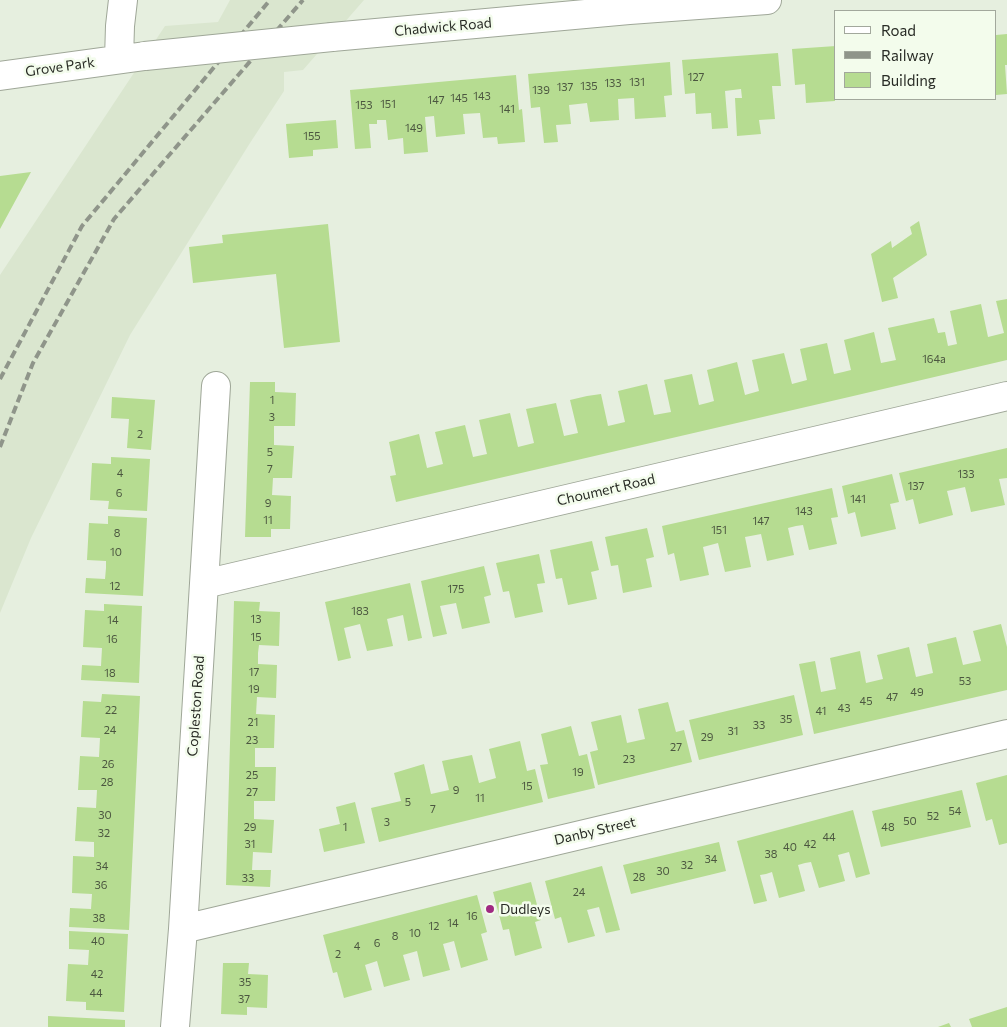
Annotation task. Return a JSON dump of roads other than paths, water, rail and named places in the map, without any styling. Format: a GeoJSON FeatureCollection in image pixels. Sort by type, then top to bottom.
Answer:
{"type":"FeatureCollection","features":[{"type":"Feature","properties":{"kind":"street"},"geometry":{"type":"LineString","coordinates":[[123,0],[120,26],[132,57]]}},
{"type":"Feature","properties":{"kind":"street","name":"Chadwick Road"},"geometry":{"type":"LineString","coordinates":[[132,57],[629,10],[766,0]]}},
{"type":"Feature","properties":{"kind":"street","name":"Grove Park"},"geometry":{"type":"LineString","coordinates":[[0,76],[132,57]]}},
{"type":"Feature","properties":{"kind":"street","name":"Copleston Road"},"geometry":{"type":"LineString","coordinates":[[175,1027],[183,929],[216,386]]}},
{"type":"Feature","properties":{"kind":"street","name":"Choumert Road"},"geometry":{"type":"LineString","coordinates":[[204,584],[1007,396]]}},
{"type":"Feature","properties":{"kind":"street","name":"Danby Street"},"geometry":{"type":"LineString","coordinates":[[183,929],[1007,734]]}},
{"type":"Feature","properties":{"kind":"railway"},"geometry":{"type":"LineString","coordinates":[[0,379],[82,226],[270,0]]}},
{"type":"Feature","properties":{"kind":"railway"},"geometry":{"type":"LineString","coordinates":[[0,447],[33,363],[114,219],[303,0]]}},
{"type":"Feature","properties":{"kind":"place","name":"Dudleys"},"geometry":{"type":"Point","coordinates":[490,909]}}]}
